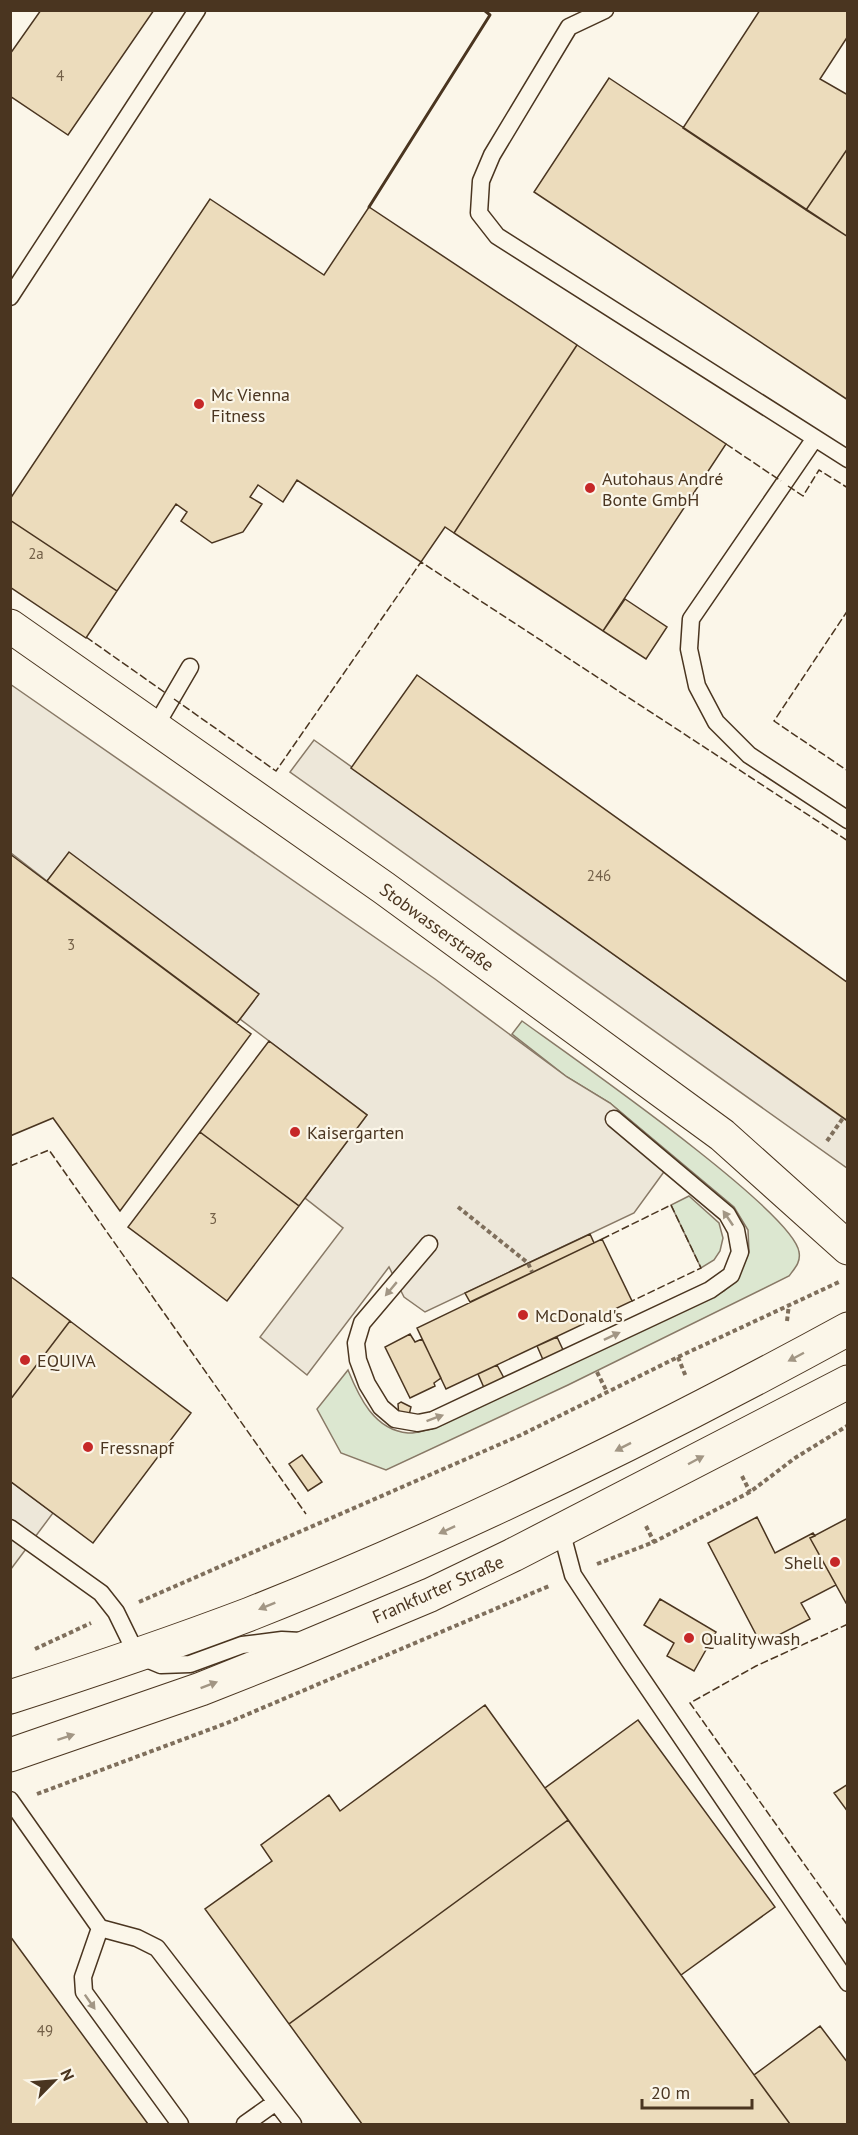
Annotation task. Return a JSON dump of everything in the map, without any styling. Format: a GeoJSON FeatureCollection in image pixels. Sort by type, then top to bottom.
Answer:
{"type":"FeatureCollection","features":[{"type":"Feature","properties":{"kind":"main road","name":"Stobwasserstraße"},"geometry":{"type":"LineString","coordinates":[[10,626],[384,888],[722,1135],[848,1248]]}},
{"type":"Feature","properties":{"kind":"main road"},"geometry":{"type":"LineString","coordinates":[[10,1696],[137,1655],[310,1589],[506,1504],[700,1408],[848,1329]]}},
{"type":"Feature","properties":{"kind":"main road","name":"Frankfurter Straße"},"geometry":{"type":"LineString","coordinates":[[10,1755],[201,1689],[430,1595],[848,1383]]}},
{"type":"Feature","properties":{"kind":"lane"},"geometry":{"type":"LineString","coordinates":[[10,297],[197,10]]}},
{"type":"Feature","properties":{"kind":"lane"},"geometry":{"type":"LineString","coordinates":[[605,10],[569,27],[492,155],[481,181],[479,213],[496,236],[848,459]]}},
{"type":"Feature","properties":{"kind":"lane"},"geometry":{"type":"LineString","coordinates":[[815,438],[691,619],[689,650],[697,686],[716,722],[749,754],[848,820]]}},
{"type":"Feature","properties":{"kind":"lane"},"geometry":{"type":"LineString","coordinates":[[155,727],[190,667]]}},
{"type":"Feature","properties":{"kind":"lane"},"geometry":{"type":"LineString","coordinates":[[429,1244],[363,1323],[356,1343],[367,1384],[381,1407],[395,1419],[418,1423],[433,1420],[710,1290],[730,1275],[740,1252],[736,1230],[728,1214],[614,1119]]}},
{"type":"Feature","properties":{"kind":"lane"},"geometry":{"type":"LineString","coordinates":[[10,1528],[101,1593],[116,1612],[137,1655],[161,1665],[190,1664],[242,1646],[282,1640],[317,1642]]}},
{"type":"Feature","properties":{"kind":"lane"},"geometry":{"type":"LineString","coordinates":[[561,1530],[573,1575],[628,1660],[848,1983]]}},
{"type":"Feature","properties":{"kind":"lane"},"geometry":{"type":"LineString","coordinates":[[10,1800],[100,1928],[136,1938],[157,1948],[293,2124]]}},
{"type":"Feature","properties":{"kind":"lane"},"geometry":{"type":"LineString","coordinates":[[100,1928],[83,1977],[84,1992],[180,2124]]}},
{"type":"Feature","properties":{"kind":"lane"},"geometry":{"type":"LineString","coordinates":[[245,2124],[276,2102]]}},
{"type":"Feature","properties":{"kind":"path"},"geometry":{"type":"LineString","coordinates":[[827,1141],[843,1118]]}},
{"type":"Feature","properties":{"kind":"path"},"geometry":{"type":"LineString","coordinates":[[458,1207],[528,1263],[532,1272]]}},
{"type":"Feature","properties":{"kind":"path"},"geometry":{"type":"LineString","coordinates":[[32,1650],[521,1435],[678,1357],[848,1278]]}},
{"type":"Feature","properties":{"kind":"path"},"geometry":{"type":"LineString","coordinates":[[787,1325],[789,1304]]}},
{"type":"Feature","properties":{"kind":"path"},"geometry":{"type":"LineString","coordinates":[[678,1357],[687,1377]]}},
{"type":"Feature","properties":{"kind":"path"},"geometry":{"type":"LineString","coordinates":[[742,1475],[750,1492]]}},
{"type":"Feature","properties":{"kind":"path"},"geometry":{"type":"LineString","coordinates":[[645,1525],[654,1542]]}},
{"type":"Feature","properties":{"kind":"green space"},"geometry":{"type":"Polygon","coordinates":[[[522,1021],[628,1097],[721,1169],[760,1203],[787,1232],[799,1252],[798,1262],[789,1276],[568,1385],[386,1470],[341,1453],[317,1409],[348,1370],[369,1410],[386,1426],[408,1433],[432,1429],[724,1291],[740,1273],[749,1252],[748,1230],[734,1207],[610,1103],[567,1077],[512,1034],[522,1021]]]}},
{"type":"Feature","properties":{"kind":"green space"},"geometry":{"type":"Polygon","coordinates":[[[689,1196],[719,1223],[723,1238],[720,1251],[714,1260],[701,1268],[671,1205],[689,1196]]]}},
{"type":"Feature","properties":{"kind":"shaded area"},"geometry":{"type":"Polygon","coordinates":[[[10,684],[435,979],[567,1077],[610,1103],[674,1158],[634,1213],[425,1312],[404,1297],[389,1267],[307,1375],[260,1337],[343,1228],[305,1198],[367,1115],[240,1019],[258,995],[69,853],[47,881],[11,853],[10,684]]]}},
{"type":"Feature","properties":{"kind":"shaded area"},"geometry":{"type":"Polygon","coordinates":[[[314,740],[847,1121],[847,1168],[290,772],[314,740]]]}},
{"type":"Feature","properties":{"kind":"shaded area"},"geometry":{"type":"Polygon","coordinates":[[[10,1481],[53,1513],[11,1569],[10,1569],[10,1481]]]}},
{"type":"Feature","properties":{"kind":"building"},"geometry":{"type":"Polygon","coordinates":[[[41,10],[154,10],[68,135],[10,96],[10,54],[41,10]]]}},
{"type":"Feature","properties":{"kind":"building"},"geometry":{"type":"Polygon","coordinates":[[[760,10],[848,10],[848,36],[820,79],[848,95],[848,148],[806,210],[683,128],[760,10]]]}},
{"type":"Feature","properties":{"kind":"building"},"geometry":{"type":"Polygon","coordinates":[[[609,78],[848,237],[848,400],[534,192],[609,78]]]}},
{"type":"Feature","properties":{"kind":"building"},"geometry":{"type":"Polygon","coordinates":[[[848,148],[848,237],[806,210],[848,148]]]}},
{"type":"Feature","properties":{"kind":"building"},"geometry":{"type":"Polygon","coordinates":[[[210,199],[324,275],[369,207],[577,345],[454,533],[445,527],[421,562],[297,480],[283,502],[258,485],[250,497],[262,504],[243,532],[212,543],[181,521],[187,512],[176,504],[117,591],[10,520],[10,499],[210,199]]]}},
{"type":"Feature","properties":{"kind":"building","name":"Autohaus André Bonte GmbH"},"geometry":{"type":"Polygon","coordinates":[[[577,345],[726,444],[603,631],[454,533],[577,345]]]}},
{"type":"Feature","properties":{"kind":"building"},"geometry":{"type":"Polygon","coordinates":[[[10,520],[117,591],[86,638],[10,587],[10,520]]]}},
{"type":"Feature","properties":{"kind":"building"},"geometry":{"type":"Polygon","coordinates":[[[625,599],[667,627],[646,659],[603,631],[625,599]]]}},
{"type":"Feature","properties":{"kind":"building"},"geometry":{"type":"Polygon","coordinates":[[[417,675],[848,983],[848,1121],[351,768],[417,675]]]}},
{"type":"Feature","properties":{"kind":"building"},"geometry":{"type":"Polygon","coordinates":[[[69,852],[259,994],[237,1023],[47,881],[69,852]]]}},
{"type":"Feature","properties":{"kind":"building"},"geometry":{"type":"Polygon","coordinates":[[[10,854],[251,1034],[120,1211],[53,1118],[10,1136],[10,854]]]}},
{"type":"Feature","properties":{"kind":"building"},"geometry":{"type":"Polygon","coordinates":[[[269,1041],[367,1115],[299,1206],[200,1132],[269,1041]]]}},
{"type":"Feature","properties":{"kind":"building"},"geometry":{"type":"Polygon","coordinates":[[[200,1132],[299,1206],[227,1301],[128,1227],[200,1132]]]}},
{"type":"Feature","properties":{"kind":"building"},"geometry":{"type":"Polygon","coordinates":[[[590,1234],[594,1243],[470,1302],[465,1293],[590,1234]]]}},
{"type":"Feature","properties":{"kind":"building","name":"McDonald's"},"geometry":{"type":"Polygon","coordinates":[[[602,1239],[632,1301],[446,1389],[417,1328],[602,1239]]]}},
{"type":"Feature","properties":{"kind":"building","name":"EQUIVA"},"geometry":{"type":"Polygon","coordinates":[[[10,1276],[70,1321],[10,1400],[10,1276]]]}},
{"type":"Feature","properties":{"kind":"building","name":"Fressnapf"},"geometry":{"type":"Polygon","coordinates":[[[70,1321],[191,1413],[93,1543],[10,1481],[10,1400],[70,1321]]]}},
{"type":"Feature","properties":{"kind":"building"},"geometry":{"type":"Polygon","coordinates":[[[410,1334],[415,1342],[422,1339],[441,1378],[434,1383],[435,1386],[410,1398],[385,1347],[410,1334]]]}},
{"type":"Feature","properties":{"kind":"building"},"geometry":{"type":"Polygon","coordinates":[[[557,1337],[564,1352],[544,1362],[537,1346],[557,1337]]]}},
{"type":"Feature","properties":{"kind":"building"},"geometry":{"type":"Polygon","coordinates":[[[497,1365],[505,1380],[485,1390],[478,1374],[497,1365]]]}},
{"type":"Feature","properties":{"kind":"building"},"geometry":{"type":"Polygon","coordinates":[[[401,1402],[411,1407],[409,1415],[399,1418],[398,1404],[401,1402]]]}},
{"type":"Feature","properties":{"kind":"building"},"geometry":{"type":"Polygon","coordinates":[[[302,1455],[322,1482],[308,1491],[289,1464],[302,1455]]]}},
{"type":"Feature","properties":{"kind":"building"},"geometry":{"type":"Polygon","coordinates":[[[757,1517],[775,1553],[813,1533],[815,1536],[810,1538],[836,1585],[801,1603],[810,1619],[761,1644],[708,1543],[757,1517]]]}},
{"type":"Feature","properties":{"kind":"building","name":"Shell"},"geometry":{"type":"Polygon","coordinates":[[[848,1518],[848,1602],[846,1603],[810,1538],[848,1518]]]}},
{"type":"Feature","properties":{"kind":"building","name":"Quality wash"},"geometry":{"type":"Polygon","coordinates":[[[660,1599],[716,1632],[694,1671],[667,1656],[674,1643],[644,1625],[660,1599]]]}},
{"type":"Feature","properties":{"kind":"building"},"geometry":{"type":"Polygon","coordinates":[[[485,1705],[568,1820],[289,2024],[205,1909],[272,1861],[261,1845],[329,1795],[340,1811],[485,1705]]]}},
{"type":"Feature","properties":{"kind":"building"},"geometry":{"type":"Polygon","coordinates":[[[638,1720],[775,1907],[681,1975],[545,1788],[638,1720]]]}},
{"type":"Feature","properties":{"kind":"building"},"geometry":{"type":"Polygon","coordinates":[[[848,1784],[848,1812],[834,1793],[848,1784]]]}},
{"type":"Feature","properties":{"kind":"building"},"geometry":{"type":"Polygon","coordinates":[[[568,1820],[790,2124],[362,2124],[289,2024],[568,1820]]]}},
{"type":"Feature","properties":{"kind":"building"},"geometry":{"type":"Polygon","coordinates":[[[10,1936],[148,2124],[10,2124],[10,1936]]]}},
{"type":"Feature","properties":{"kind":"building"},"geometry":{"type":"Polygon","coordinates":[[[820,2026],[848,2063],[848,2124],[790,2124],[754,2075],[820,2026]]]}},
{"type":"Feature","properties":{"kind":"fence"},"geometry":{"type":"LineString","coordinates":[[726,444],[781,481]]}},
{"type":"Feature","properties":{"kind":"fence"},"geometry":{"type":"LineString","coordinates":[[788,486],[803,496],[819,470],[848,488]]}},
{"type":"Feature","properties":{"kind":"fence"},"geometry":{"type":"LineString","coordinates":[[174,699],[276,771],[421,562],[848,841]]}},
{"type":"Feature","properties":{"kind":"fence"},"geometry":{"type":"LineString","coordinates":[[848,610],[774,721],[848,771]]}},
{"type":"Feature","properties":{"kind":"fence"},"geometry":{"type":"LineString","coordinates":[[86,637],[167,694]]}},
{"type":"Feature","properties":{"kind":"fence"},"geometry":{"type":"LineString","coordinates":[[10,1166],[49,1150],[306,1514]]}},
{"type":"Feature","properties":{"kind":"fence"},"geometry":{"type":"LineString","coordinates":[[602,1239],[671,1205],[701,1268],[632,1301]]}},
{"type":"Feature","properties":{"kind":"fence"},"geometry":{"type":"LineString","coordinates":[[848,1624],[756,1666],[690,1703],[848,1926]]}},
{"type":"Feature","properties":{"kind":"wall"},"geometry":{"type":"LineString","coordinates":[[369,207],[490,15],[484,10]]}},
{"type":"Feature","properties":{"kind":"place","name":"Mc Vienna Fitness"},"geometry":{"type":"Point","coordinates":[199,404]}},
{"type":"Feature","properties":{"kind":"place","name":"Autohaus André Bonte GmbH"},"geometry":{"type":"Point","coordinates":[590,488]}},
{"type":"Feature","properties":{"kind":"place","name":"Kaisergarten"},"geometry":{"type":"Point","coordinates":[295,1132]}},
{"type":"Feature","properties":{"kind":"place","name":"McDonald's"},"geometry":{"type":"Point","coordinates":[523,1315]}},
{"type":"Feature","properties":{"kind":"place","name":"EQUIVA"},"geometry":{"type":"Point","coordinates":[25,1360]}},
{"type":"Feature","properties":{"kind":"place","name":"Fressnapf"},"geometry":{"type":"Point","coordinates":[88,1447]}},
{"type":"Feature","properties":{"kind":"place","name":"Shell"},"geometry":{"type":"Point","coordinates":[835,1562]}},
{"type":"Feature","properties":{"kind":"place","name":"Quality wash"},"geometry":{"type":"Point","coordinates":[689,1638]}}]}
